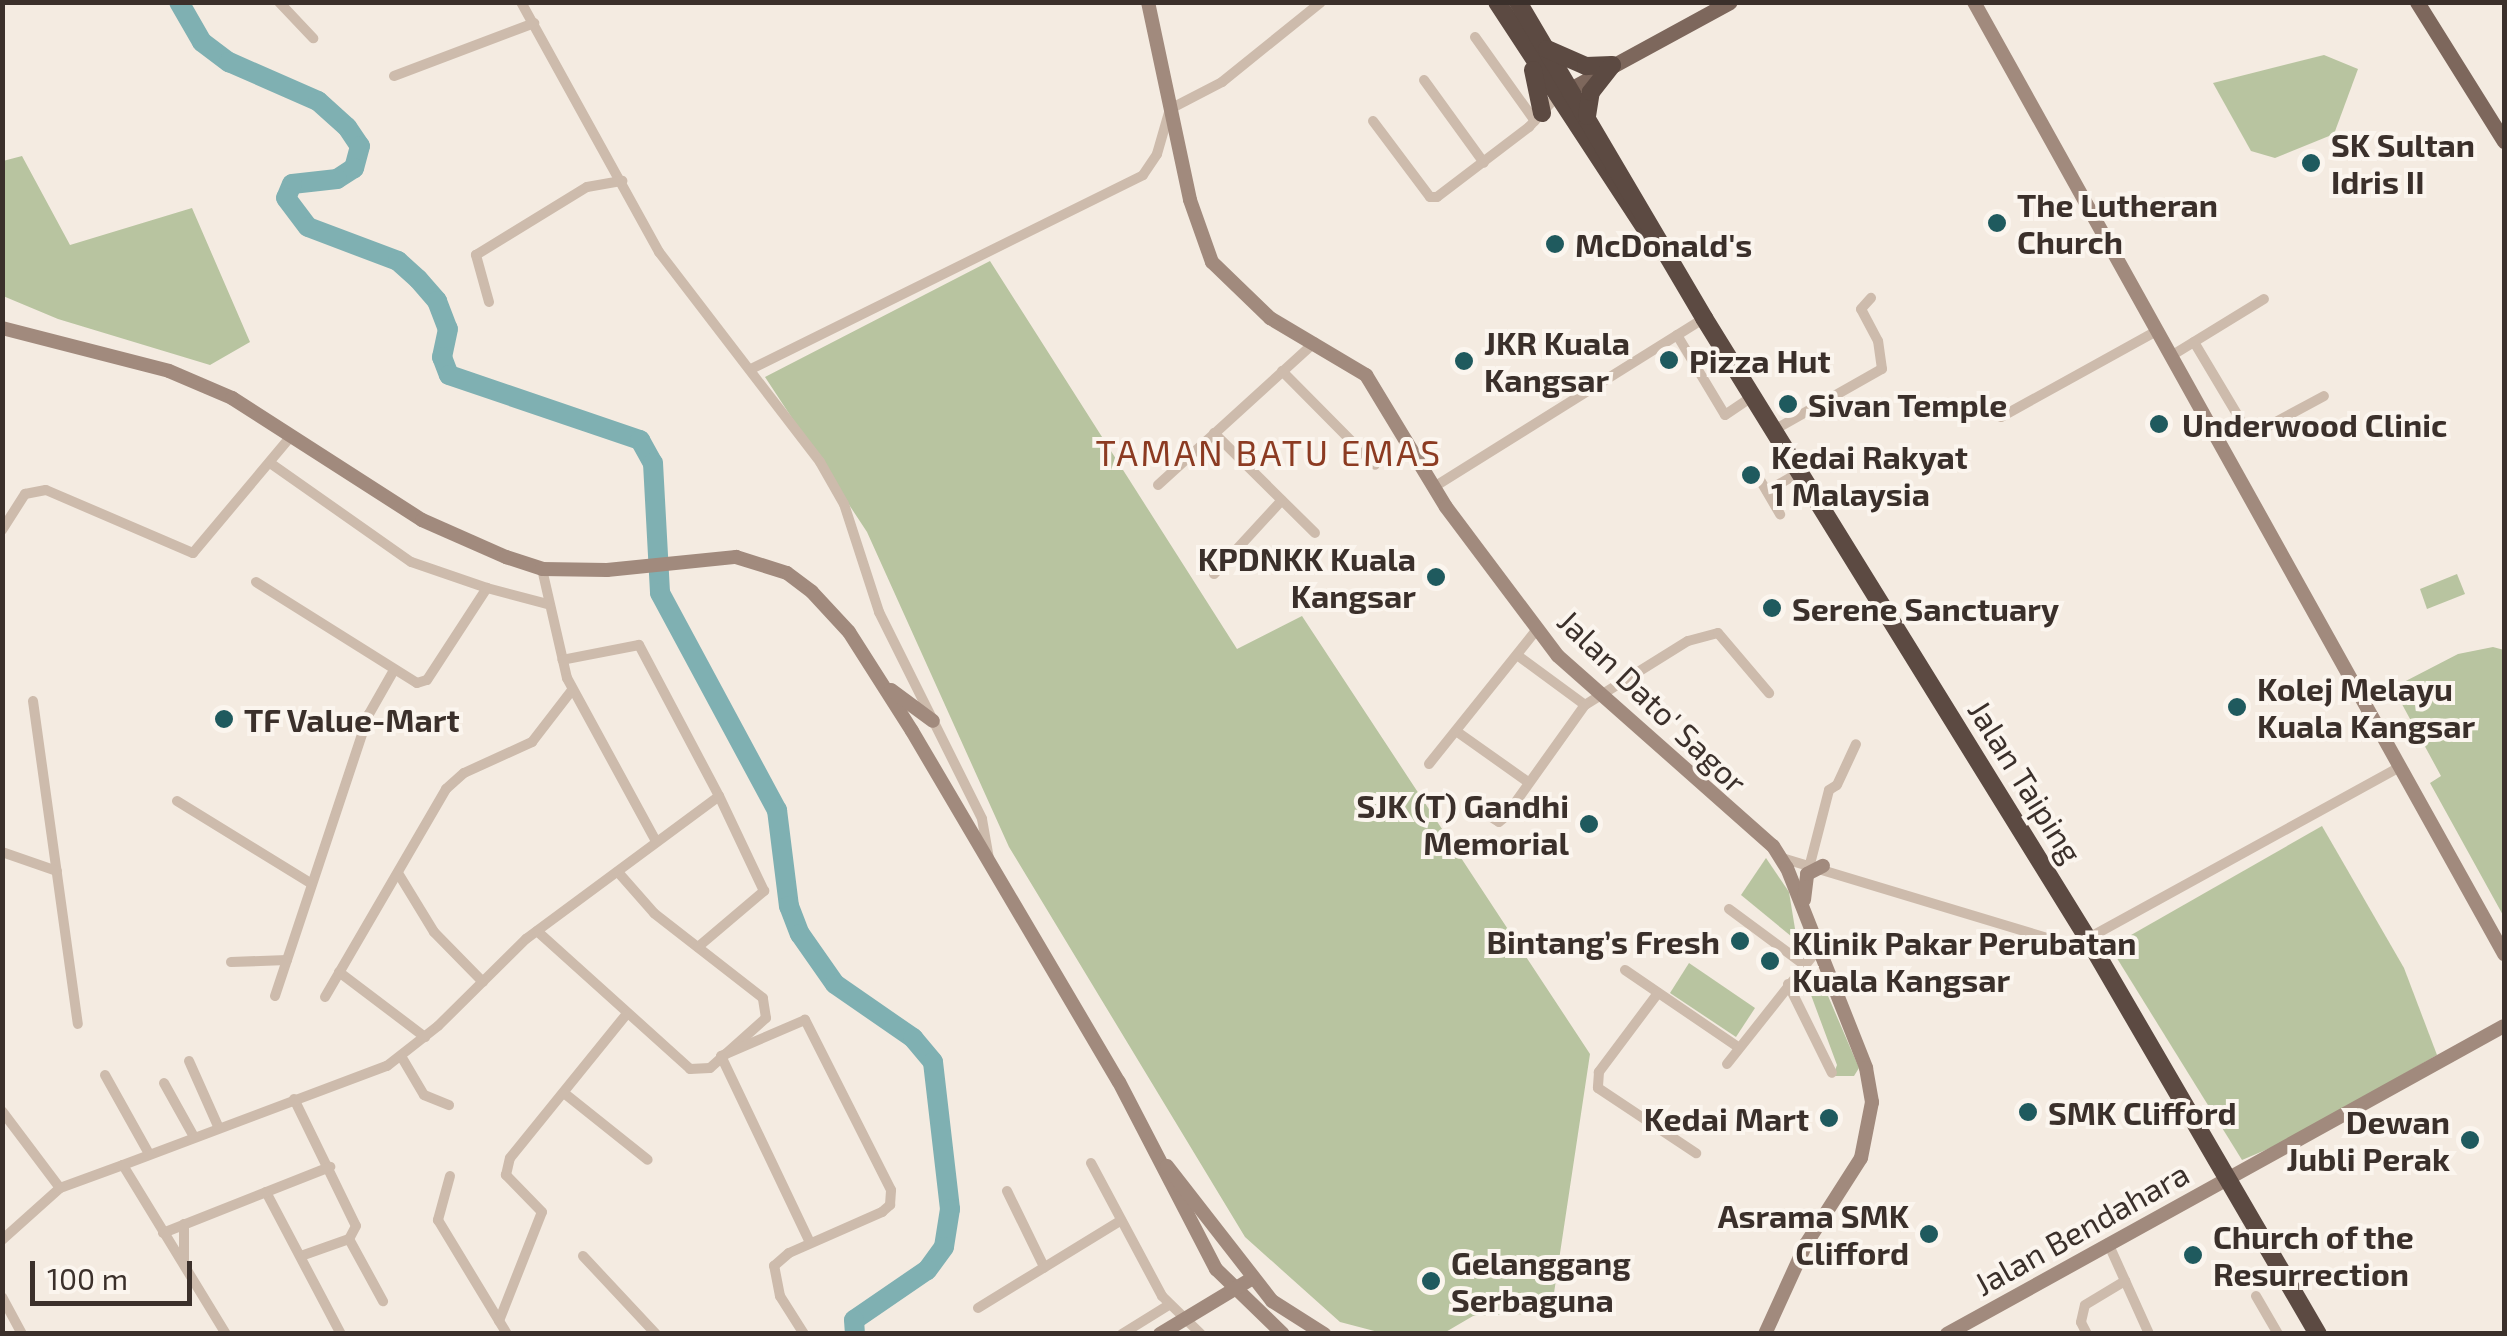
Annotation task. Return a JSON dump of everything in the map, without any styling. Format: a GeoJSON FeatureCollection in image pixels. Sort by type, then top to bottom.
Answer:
{"type":"FeatureCollection","features":[{"type":"Feature","properties":{"kind":"highway","name":"Jalan Taiping"},"geometry":{"type":"LineString","coordinates":[[1497,2],[1537,50],[1639,224],[1674,265]]}},
{"type":"Feature","properties":{"kind":"highway","name":"Jalan Taiping"},"geometry":{"type":"LineString","coordinates":[[1518,2],[1537,50]]}},
{"type":"Feature","properties":{"kind":"highway"},"geometry":{"type":"LineString","coordinates":[[1538,117],[1537,50],[1586,66],[1612,66]]}},
{"type":"Feature","properties":{"kind":"highway"},"geometry":{"type":"LineString","coordinates":[[1587,116],[1591,92],[1612,66]]}},
{"type":"Feature","properties":{"kind":"highway","name":"Jalan Taiping"},"geometry":{"type":"LineString","coordinates":[[1564,92],[1587,116],[1704,318],[2088,939],[2318,1334]]}},
{"type":"Feature","properties":{"kind":"main road","name":"Jalan Dato' Sagor"},"geometry":{"type":"LineString","coordinates":[[1148,2],[1190,200],[1212,262],[1246,301],[1316,342],[1381,391],[1434,487],[1537,629],[1603,697],[1797,864],[1804,908],[1866,1068],[1872,1102],[1861,1158],[1806,1244],[1765,1334]]}},
{"type":"Feature","properties":{"kind":"main road"},"geometry":{"type":"LineString","coordinates":[[1564,92],[1730,2]]}},
{"type":"Feature","properties":{"kind":"main road"},"geometry":{"type":"LineString","coordinates":[[1974,2],[2504,954]]}},
{"type":"Feature","properties":{"kind":"main road"},"geometry":{"type":"LineString","coordinates":[[2417,2],[2504,140]]}},
{"type":"Feature","properties":{"kind":"main road"},"geometry":{"type":"LineString","coordinates":[[2,328],[169,371],[232,398],[422,520],[542,569],[608,570],[705,556],[760,562],[800,582],[833,610],[882,684],[1155,1149],[1272,1301],[1324,1334]]}},
{"type":"Feature","properties":{"kind":"main road"},"geometry":{"type":"LineString","coordinates":[[882,684],[932,720]]}},
{"type":"Feature","properties":{"kind":"main road"},"geometry":{"type":"LineString","coordinates":[[1797,864],[1807,874],[1804,908]]}},
{"type":"Feature","properties":{"kind":"main road","name":"Jalan Bendahara"},"geometry":{"type":"LineString","coordinates":[[1947,1334],[2504,1026]]}},
{"type":"Feature","properties":{"kind":"main road"},"geometry":{"type":"LineString","coordinates":[[1155,1149],[1178,1206],[1234,1289],[1283,1334]]}},
{"type":"Feature","properties":{"kind":"main road"},"geometry":{"type":"LineString","coordinates":[[1160,1334],[1252,1278]]}},
{"type":"Feature","properties":{"kind":"street"},"geometry":{"type":"LineString","coordinates":[[279,2],[313,38]]}},
{"type":"Feature","properties":{"kind":"street"},"geometry":{"type":"LineString","coordinates":[[521,2],[658,252],[751,370],[844,504],[879,612],[982,819],[988,862]]}},
{"type":"Feature","properties":{"kind":"street"},"geometry":{"type":"LineString","coordinates":[[751,370],[1143,175],[1158,154],[1170,109],[1222,82],[1321,2]]}},
{"type":"Feature","properties":{"kind":"street"},"geometry":{"type":"LineString","coordinates":[[394,76],[534,23]]}},
{"type":"Feature","properties":{"kind":"street"},"geometry":{"type":"LineString","coordinates":[[1475,37],[1538,117]]}},
{"type":"Feature","properties":{"kind":"street"},"geometry":{"type":"LineString","coordinates":[[1424,80],[1484,163]]}},
{"type":"Feature","properties":{"kind":"street"},"geometry":{"type":"LineString","coordinates":[[1373,121],[1430,197],[1484,163],[1564,92]]}},
{"type":"Feature","properties":{"kind":"street"},"geometry":{"type":"LineString","coordinates":[[489,302],[476,255],[575,193],[622,181]]}},
{"type":"Feature","properties":{"kind":"street"},"geometry":{"type":"LineString","coordinates":[[1774,430],[1882,368],[1878,341],[1861,309],[1871,298]]}},
{"type":"Feature","properties":{"kind":"street"},"geometry":{"type":"LineString","coordinates":[[2171,356],[2264,300]]}},
{"type":"Feature","properties":{"kind":"street"},"geometry":{"type":"LineString","coordinates":[[1434,487],[1704,318]]}},
{"type":"Feature","properties":{"kind":"street"},"geometry":{"type":"LineString","coordinates":[[2001,418],[2158,331]]}},
{"type":"Feature","properties":{"kind":"street"},"geometry":{"type":"LineString","coordinates":[[1676,335],[1725,415],[1753,396]]}},
{"type":"Feature","properties":{"kind":"street"},"geometry":{"type":"LineString","coordinates":[[1158,485],[1316,342]]}},
{"type":"Feature","properties":{"kind":"street"},"geometry":{"type":"LineString","coordinates":[[2194,342],[2250,436],[2324,396]]}},
{"type":"Feature","properties":{"kind":"street"},"geometry":{"type":"LineString","coordinates":[[1282,370],[1376,465]]}},
{"type":"Feature","properties":{"kind":"street"},"geometry":{"type":"LineString","coordinates":[[1214,433],[1315,534]]}},
{"type":"Feature","properties":{"kind":"street"},"geometry":{"type":"LineString","coordinates":[[2,530],[12,506],[26,494],[46,490],[192,553],[292,435]]}},
{"type":"Feature","properties":{"kind":"street"},"geometry":{"type":"LineString","coordinates":[[270,463],[411,562],[548,604]]}},
{"type":"Feature","properties":{"kind":"street"},"geometry":{"type":"LineString","coordinates":[[1767,491],[1800,472]]}},
{"type":"Feature","properties":{"kind":"street"},"geometry":{"type":"LineString","coordinates":[[1756,473],[1780,514]]}},
{"type":"Feature","properties":{"kind":"street"},"geometry":{"type":"LineString","coordinates":[[1214,574],[1282,500]]}},
{"type":"Feature","properties":{"kind":"street"},"geometry":{"type":"LineString","coordinates":[[542,569],[572,690],[656,841]]}},
{"type":"Feature","properties":{"kind":"street"},"geometry":{"type":"LineString","coordinates":[[256,582],[417,684],[427,680],[487,588]]}},
{"type":"Feature","properties":{"kind":"street"},"geometry":{"type":"LineString","coordinates":[[1429,764],[1537,629]]}},
{"type":"Feature","properties":{"kind":"street"},"geometry":{"type":"LineString","coordinates":[[1475,807],[1498,822],[1585,705],[1705,632],[1728,641],[1768,693]]}},
{"type":"Feature","properties":{"kind":"street"},"geometry":{"type":"LineString","coordinates":[[562,660],[640,645],[719,796],[764,892],[698,947]]}},
{"type":"Feature","properties":{"kind":"street"},"geometry":{"type":"LineString","coordinates":[[1516,655],[1585,705]]}},
{"type":"Feature","properties":{"kind":"street"},"geometry":{"type":"LineString","coordinates":[[275,996],[369,714],[394,670]]}},
{"type":"Feature","properties":{"kind":"street"},"geometry":{"type":"LineString","coordinates":[[324,998],[446,790],[464,773],[532,742],[572,690]]}},
{"type":"Feature","properties":{"kind":"street"},"geometry":{"type":"LineString","coordinates":[[33,701],[78,1024]]}},
{"type":"Feature","properties":{"kind":"street"},"geometry":{"type":"LineString","coordinates":[[1456,730],[1528,782]]}},
{"type":"Feature","properties":{"kind":"street"},"geometry":{"type":"LineString","coordinates":[[1856,744],[1829,790],[1797,864],[2059,944],[2088,939],[2400,766]]}},
{"type":"Feature","properties":{"kind":"street"},"geometry":{"type":"LineString","coordinates":[[2,1240],[60,1188],[218,1126],[362,1080],[401,1056],[537,931],[719,796]]}},
{"type":"Feature","properties":{"kind":"street"},"geometry":{"type":"LineString","coordinates":[[177,801],[312,884]]}},
{"type":"Feature","properties":{"kind":"street"},"geometry":{"type":"LineString","coordinates":[[2,852],[57,871]]}},
{"type":"Feature","properties":{"kind":"street"},"geometry":{"type":"LineString","coordinates":[[537,931],[626,1016],[690,1069],[710,1068],[754,1030],[768,1009],[654,913],[618,872]]}},
{"type":"Feature","properties":{"kind":"street"},"geometry":{"type":"LineString","coordinates":[[398,873],[434,932],[483,982]]}},
{"type":"Feature","properties":{"kind":"street"},"geometry":{"type":"LineString","coordinates":[[1729,909],[1802,963]]}},
{"type":"Feature","properties":{"kind":"street"},"geometry":{"type":"LineString","coordinates":[[1727,1064],[1802,963],[1820,948]]}},
{"type":"Feature","properties":{"kind":"street"},"geometry":{"type":"LineString","coordinates":[[230,962],[287,960]]}},
{"type":"Feature","properties":{"kind":"street"},"geometry":{"type":"LineString","coordinates":[[1625,970],[1738,1047]]}},
{"type":"Feature","properties":{"kind":"street"},"geometry":{"type":"LineString","coordinates":[[339,972],[425,1037]]}},
{"type":"Feature","properties":{"kind":"street"},"geometry":{"type":"LineString","coordinates":[[1788,984],[1832,1073]]}},
{"type":"Feature","properties":{"kind":"street"},"geometry":{"type":"LineString","coordinates":[[1658,993],[1599,1072],[1598,1088],[1696,1153]]}},
{"type":"Feature","properties":{"kind":"street"},"geometry":{"type":"LineString","coordinates":[[499,1321],[542,1212],[506,1175],[510,1158],[626,1016]]}},
{"type":"Feature","properties":{"kind":"street"},"geometry":{"type":"LineString","coordinates":[[721,1056],[805,1020],[891,1190],[890,1205],[882,1212],[810,1243],[774,1266],[780,1296],[804,1334]]}},
{"type":"Feature","properties":{"kind":"street"},"geometry":{"type":"LineString","coordinates":[[401,1056],[424,1094],[449,1105]]}},
{"type":"Feature","properties":{"kind":"street"},"geometry":{"type":"LineString","coordinates":[[721,1056],[810,1243]]}},
{"type":"Feature","properties":{"kind":"street"},"geometry":{"type":"LineString","coordinates":[[188,1061],[218,1126]]}},
{"type":"Feature","properties":{"kind":"street"},"geometry":{"type":"LineString","coordinates":[[105,1075],[148,1152]]}},
{"type":"Feature","properties":{"kind":"street"},"geometry":{"type":"LineString","coordinates":[[164,1083],[192,1136]]}},
{"type":"Feature","properties":{"kind":"street"},"geometry":{"type":"LineString","coordinates":[[564,1093],[648,1160]]}},
{"type":"Feature","properties":{"kind":"street"},"geometry":{"type":"LineString","coordinates":[[294,1100],[353,1211],[349,1239],[383,1301]]}},
{"type":"Feature","properties":{"kind":"street"},"geometry":{"type":"LineString","coordinates":[[2,1111],[60,1188]]}},
{"type":"Feature","properties":{"kind":"street"},"geometry":{"type":"LineString","coordinates":[[1091,1164],[1169,1305],[1181,1321],[1201,1334]]}},
{"type":"Feature","properties":{"kind":"street"},"geometry":{"type":"LineString","coordinates":[[123,1165],[226,1334]]}},
{"type":"Feature","properties":{"kind":"street"},"geometry":{"type":"LineString","coordinates":[[163,1233],[330,1167]]}},
{"type":"Feature","properties":{"kind":"street"},"geometry":{"type":"LineString","coordinates":[[450,1176],[438,1220],[507,1334]]}},
{"type":"Feature","properties":{"kind":"street"},"geometry":{"type":"LineString","coordinates":[[1007,1191],[1044,1267]]}},
{"type":"Feature","properties":{"kind":"street"},"geometry":{"type":"LineString","coordinates":[[266,1192],[341,1334]]}},
{"type":"Feature","properties":{"kind":"street"},"geometry":{"type":"LineString","coordinates":[[978,1308],[1120,1221]]}},
{"type":"Feature","properties":{"kind":"street"},"geometry":{"type":"LineString","coordinates":[[184,1224],[184,1264]]}},
{"type":"Feature","properties":{"kind":"street"},"geometry":{"type":"LineString","coordinates":[[301,1256],[349,1239]]}},
{"type":"Feature","properties":{"kind":"street"},"geometry":{"type":"LineString","coordinates":[[2108,1243],[2149,1334]]}},
{"type":"Feature","properties":{"kind":"street"},"geometry":{"type":"LineString","coordinates":[[583,1256],[656,1334]]}},
{"type":"Feature","properties":{"kind":"street"},"geometry":{"type":"LineString","coordinates":[[2087,1334],[2081,1322],[2085,1305],[2125,1280]]}},
{"type":"Feature","properties":{"kind":"street"},"geometry":{"type":"LineString","coordinates":[[2256,1296],[2278,1334]]}},
{"type":"Feature","properties":{"kind":"street"},"geometry":{"type":"LineString","coordinates":[[2,1297],[22,1334]]}},
{"type":"Feature","properties":{"kind":"street"},"geometry":{"type":"LineString","coordinates":[[1122,1334],[1169,1305]]}},
{"type":"Feature","properties":{"kind":"green space"},"geometry":{"type":"Polygon","coordinates":[[[2324,55],[2358,69],[2334,134],[2275,158],[2251,151],[2213,83],[2324,55]]]}},
{"type":"Feature","properties":{"kind":"green space"},"geometry":{"type":"Polygon","coordinates":[[[22,156],[70,245],[192,208],[250,342],[210,365],[58,319],[3,296],[3,161],[22,156]]]}},
{"type":"Feature","properties":{"kind":"green space"},"geometry":{"type":"Polygon","coordinates":[[[990,261],[1237,649],[1302,616],[1590,1054],[1551,1313],[1473,1316],[1444,1333],[1382,1333],[1340,1322],[1245,1237],[1009,847],[867,532],[765,377],[990,261]]]}},
{"type":"Feature","properties":{"kind":"green space"},"geometry":{"type":"Polygon","coordinates":[[[2457,574],[2465,594],[2427,609],[2420,589],[2457,574]]]}},
{"type":"Feature","properties":{"kind":"green space"},"geometry":{"type":"Polygon","coordinates":[[[2493,647],[2504,650],[2504,917],[2430,783],[2441,776],[2397,695],[2400,684],[2458,654],[2493,647]]]}},
{"type":"Feature","properties":{"kind":"green space"},"geometry":{"type":"Polygon","coordinates":[[[2322,826],[2404,968],[2437,1055],[2289,1140],[2242,1160],[2110,947],[2322,826]]]}},
{"type":"Feature","properties":{"kind":"green space"},"geometry":{"type":"Polygon","coordinates":[[[1766,858],[1789,892],[1797,941],[1741,895],[1766,858]]]}},
{"type":"Feature","properties":{"kind":"green space"},"geometry":{"type":"Polygon","coordinates":[[[1689,963],[1755,1008],[1736,1037],[1670,993],[1689,963]]]}},
{"type":"Feature","properties":{"kind":"green space"},"geometry":{"type":"Polygon","coordinates":[[[1812,975],[1819,975],[1859,1068],[1854,1076],[1833,1076],[1837,1065],[1808,987],[1812,975]]]}},
{"type":"Feature","properties":{"kind":"waterway"},"geometry":{"type":"LineString","coordinates":[[179,2],[202,42],[229,62],[318,101],[347,127],[360,146],[354,168],[337,179],[292,184],[286,198],[308,227],[398,261],[418,279],[437,301],[448,329],[442,357],[449,375],[640,440],[653,463],[660,593],[777,810],[789,906],[800,934],[835,984],[913,1038],[933,1062],[950,1209],[944,1247],[927,1270],[854,1320],[855,1334]]}},
{"type":"Feature","properties":{"kind":"place","name":"SK Sultan Idris II"},"geometry":{"type":"Point","coordinates":[2311,163]}},
{"type":"Feature","properties":{"kind":"place","name":"The Lutheran Church"},"geometry":{"type":"Point","coordinates":[1997,223]}},
{"type":"Feature","properties":{"kind":"place","name":"McDonald's"},"geometry":{"type":"Point","coordinates":[1555,244]}},
{"type":"Feature","properties":{"kind":"place","name":"Pizza Hut"},"geometry":{"type":"Point","coordinates":[1669,360]}},
{"type":"Feature","properties":{"kind":"place","name":"JKR Kuala Kangsar"},"geometry":{"type":"Point","coordinates":[1464,361]}},
{"type":"Feature","properties":{"kind":"place","name":"Sivan Temple"},"geometry":{"type":"Point","coordinates":[1788,404]}},
{"type":"Feature","properties":{"kind":"place","name":"Underwood Clinic"},"geometry":{"type":"Point","coordinates":[2159,424]}},
{"type":"Feature","properties":{"kind":"place","name":"Kedai Rakyat 1 Malaysia"},"geometry":{"type":"Point","coordinates":[1751,475]}},
{"type":"Feature","properties":{"kind":"place","name":"KPDNKK Kuala Kangsar"},"geometry":{"type":"Point","coordinates":[1436,577]}},
{"type":"Feature","properties":{"kind":"place","name":"Serene Sanctuary"},"geometry":{"type":"Point","coordinates":[1772,608]}},
{"type":"Feature","properties":{"kind":"place","name":"Kolej Melayu Kuala Kangsar"},"geometry":{"type":"Point","coordinates":[2237,707]}},
{"type":"Feature","properties":{"kind":"place","name":"TF Value-Mart"},"geometry":{"type":"Point","coordinates":[224,719]}},
{"type":"Feature","properties":{"kind":"place","name":"SJK (T) Gandhi Memorial"},"geometry":{"type":"Point","coordinates":[1589,824]}},
{"type":"Feature","properties":{"kind":"place","name":"Bintang’s Fresh"},"geometry":{"type":"Point","coordinates":[1740,941]}},
{"type":"Feature","properties":{"kind":"place","name":"Klinik Pakar Perubatan Kuala Kangsar"},"geometry":{"type":"Point","coordinates":[1770,961]}},
{"type":"Feature","properties":{"kind":"place","name":"SMK Clifford"},"geometry":{"type":"Point","coordinates":[2028,1112]}},
{"type":"Feature","properties":{"kind":"place","name":"Kedai Mart"},"geometry":{"type":"Point","coordinates":[1829,1118]}},
{"type":"Feature","properties":{"kind":"place","name":"Dewan Jubli Perak"},"geometry":{"type":"Point","coordinates":[2470,1140]}},
{"type":"Feature","properties":{"kind":"place","name":"Asrama SMK Clifford"},"geometry":{"type":"Point","coordinates":[1929,1234]}},
{"type":"Feature","properties":{"kind":"place","name":"Church of the Resurrection"},"geometry":{"type":"Point","coordinates":[2193,1255]}},
{"type":"Feature","properties":{"kind":"place","name":"Gelanggang Serbaguna"},"geometry":{"type":"Point","coordinates":[1431,1281]}},
{"type":"Feature","properties":{"kind":"district","name":"TAMAN BATU EMAS"},"geometry":{"type":"Point","coordinates":[1269,452]}}]}
